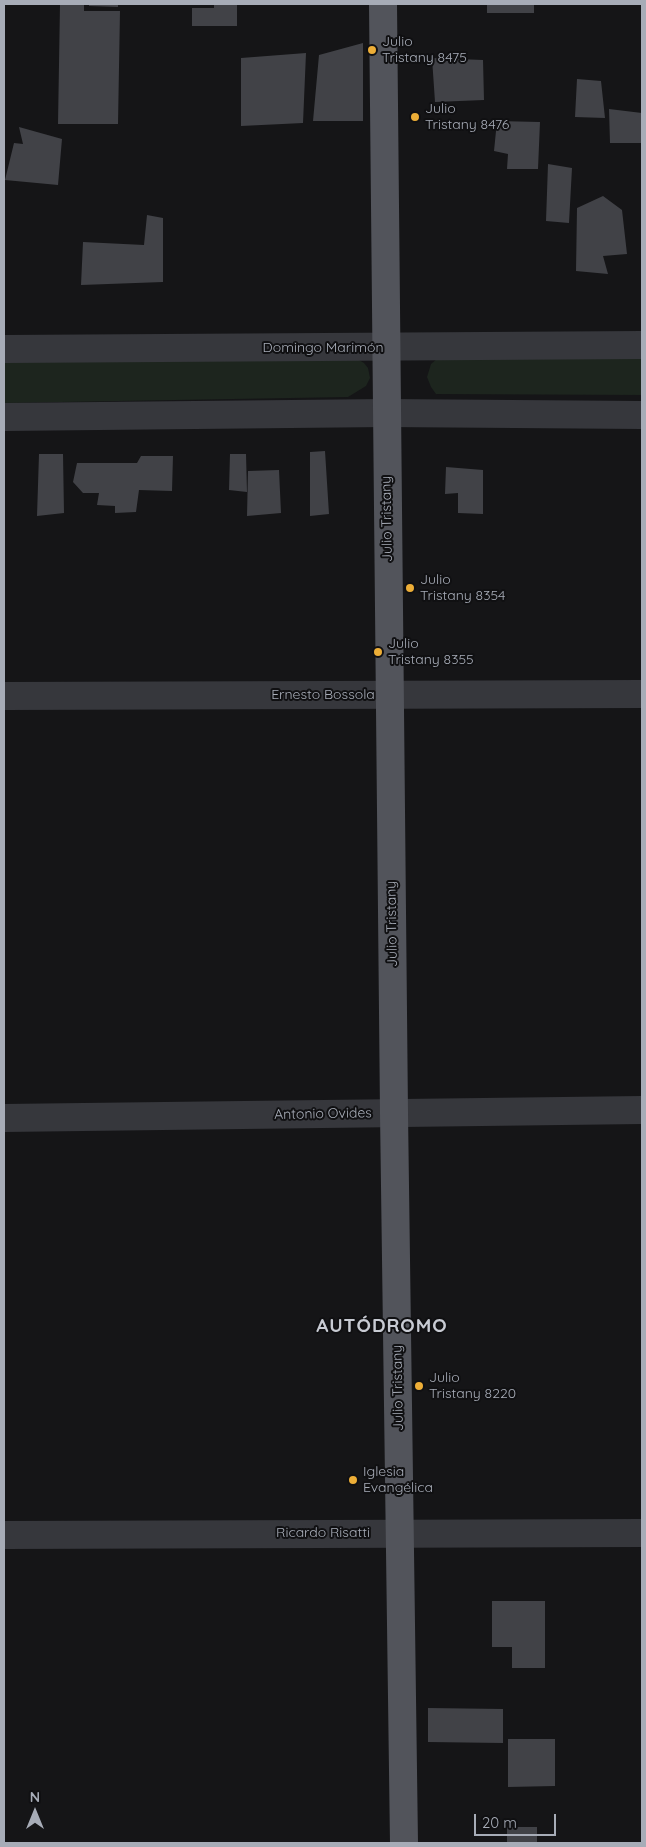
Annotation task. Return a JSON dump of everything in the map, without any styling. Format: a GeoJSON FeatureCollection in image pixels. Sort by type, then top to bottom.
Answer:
{"type":"FeatureCollection","features":[{"type":"Feature","properties":{"kind":"main road","name":"Julio Tristany"},"geometry":{"type":"LineString","coordinates":[[383,4],[386,413],[404,1843]]}},
{"type":"Feature","properties":{"kind":"street","name":"Domingo Marimón"},"geometry":{"type":"LineString","coordinates":[[4,349],[642,345]]}},
{"type":"Feature","properties":{"kind":"street"},"geometry":{"type":"LineString","coordinates":[[4,417],[386,413],[642,415]]}},
{"type":"Feature","properties":{"kind":"street","name":"Ernesto Bossola"},"geometry":{"type":"LineString","coordinates":[[4,696],[642,694]]}},
{"type":"Feature","properties":{"kind":"street","name":"Antonio Ovides"},"geometry":{"type":"LineString","coordinates":[[4,1118],[642,1110]]}},
{"type":"Feature","properties":{"kind":"street","name":"Ricardo Risatti"},"geometry":{"type":"LineString","coordinates":[[4,1535],[642,1533]]}},
{"type":"Feature","properties":{"kind":"shaded area"},"geometry":{"type":"Polygon","coordinates":[[[438,358],[642,358],[642,395],[436,394],[427,377],[431,364],[438,358]]]}},
{"type":"Feature","properties":{"kind":"shaded area"},"geometry":{"type":"Polygon","coordinates":[[[4,360],[359,360],[368,368],[370,378],[366,386],[348,397],[4,403],[4,360]]]}},
{"type":"Feature","properties":{"kind":"building"},"geometry":{"type":"Polygon","coordinates":[[[60,4],[84,4],[84,11],[120,11],[118,124],[58,124],[60,4]]]}},
{"type":"Feature","properties":{"kind":"building"},"geometry":{"type":"Polygon","coordinates":[[[89,4],[118,4],[118,7],[89,6],[89,4]]]}},
{"type":"Feature","properties":{"kind":"building"},"geometry":{"type":"Polygon","coordinates":[[[214,4],[237,4],[237,26],[192,26],[192,8],[214,8],[214,4]]]}},
{"type":"Feature","properties":{"kind":"building"},"geometry":{"type":"Polygon","coordinates":[[[487,4],[534,4],[534,13],[487,13],[487,4]]]}},
{"type":"Feature","properties":{"kind":"building"},"geometry":{"type":"Polygon","coordinates":[[[363,43],[363,121],[313,121],[319,55],[363,43]]]}},
{"type":"Feature","properties":{"kind":"building"},"geometry":{"type":"Polygon","coordinates":[[[306,53],[303,123],[241,126],[241,58],[306,53]]]}},
{"type":"Feature","properties":{"kind":"building"},"geometry":{"type":"Polygon","coordinates":[[[432,58],[483,60],[484,100],[435,102],[432,58]]]}},
{"type":"Feature","properties":{"kind":"building"},"geometry":{"type":"Polygon","coordinates":[[[577,79],[601,81],[605,118],[575,117],[577,79]]]}},
{"type":"Feature","properties":{"kind":"building"},"geometry":{"type":"Polygon","coordinates":[[[609,109],[642,113],[641,143],[610,143],[609,109]]]}},
{"type":"Feature","properties":{"kind":"building"},"geometry":{"type":"Polygon","coordinates":[[[497,121],[540,122],[538,169],[507,169],[508,154],[494,151],[497,121]]]}},
{"type":"Feature","properties":{"kind":"building"},"geometry":{"type":"Polygon","coordinates":[[[19,127],[62,139],[58,185],[5,180],[14,143],[23,144],[19,127]]]}},
{"type":"Feature","properties":{"kind":"building"},"geometry":{"type":"Polygon","coordinates":[[[548,164],[572,168],[569,223],[546,221],[548,164]]]}},
{"type":"Feature","properties":{"kind":"building"},"geometry":{"type":"Polygon","coordinates":[[[603,196],[622,210],[627,254],[603,256],[608,274],[576,271],[577,208],[603,196]]]}},
{"type":"Feature","properties":{"kind":"building"},"geometry":{"type":"Polygon","coordinates":[[[147,215],[163,218],[163,282],[81,285],[83,242],[144,245],[147,215]]]}},
{"type":"Feature","properties":{"kind":"building"},"geometry":{"type":"Polygon","coordinates":[[[325,451],[329,514],[310,516],[310,452],[325,451]]]}},
{"type":"Feature","properties":{"kind":"building"},"geometry":{"type":"Polygon","coordinates":[[[39,454],[63,454],[64,513],[37,516],[39,454]]]}},
{"type":"Feature","properties":{"kind":"building"},"geometry":{"type":"Polygon","coordinates":[[[230,454],[246,454],[247,492],[229,490],[230,454]]]}},
{"type":"Feature","properties":{"kind":"building"},"geometry":{"type":"Polygon","coordinates":[[[141,456],[173,456],[172,491],[139,490],[136,512],[115,513],[115,506],[97,505],[99,493],[83,493],[73,482],[77,463],[137,463],[141,456]]]}},
{"type":"Feature","properties":{"kind":"building"},"geometry":{"type":"Polygon","coordinates":[[[446,467],[483,470],[483,514],[458,513],[458,493],[445,494],[446,467]]]}},
{"type":"Feature","properties":{"kind":"building"},"geometry":{"type":"Polygon","coordinates":[[[279,470],[281,513],[247,516],[248,471],[279,470]]]}},
{"type":"Feature","properties":{"kind":"building"},"geometry":{"type":"Polygon","coordinates":[[[492,1601],[545,1601],[545,1668],[512,1668],[512,1647],[492,1647],[492,1601]]]}},
{"type":"Feature","properties":{"kind":"building"},"geometry":{"type":"Polygon","coordinates":[[[428,1708],[503,1709],[503,1743],[428,1742],[428,1708]]]}},
{"type":"Feature","properties":{"kind":"building"},"geometry":{"type":"Polygon","coordinates":[[[508,1739],[555,1739],[555,1786],[508,1787],[508,1739]]]}},
{"type":"Feature","properties":{"kind":"building"},"geometry":{"type":"Polygon","coordinates":[[[507,1827],[537,1827],[537,1843],[507,1843],[507,1827]]]}},
{"type":"Feature","properties":{"kind":"place","name":"Julio Tristany 8475"},"geometry":{"type":"Point","coordinates":[372,50]}},
{"type":"Feature","properties":{"kind":"place","name":"Julio Tristany 8476"},"geometry":{"type":"Point","coordinates":[415,117]}},
{"type":"Feature","properties":{"kind":"place","name":"Julio Tristany 8354"},"geometry":{"type":"Point","coordinates":[410,588]}},
{"type":"Feature","properties":{"kind":"place","name":"Julio Tristany 8355"},"geometry":{"type":"Point","coordinates":[378,652]}},
{"type":"Feature","properties":{"kind":"place","name":"Julio Tristany 8220"},"geometry":{"type":"Point","coordinates":[419,1386]}},
{"type":"Feature","properties":{"kind":"place","name":"Iglesia Evangélica"},"geometry":{"type":"Point","coordinates":[353,1480]}},
{"type":"Feature","properties":{"kind":"district","name":"AUTÓDROMO"},"geometry":{"type":"Point","coordinates":[382,1326]}}]}
